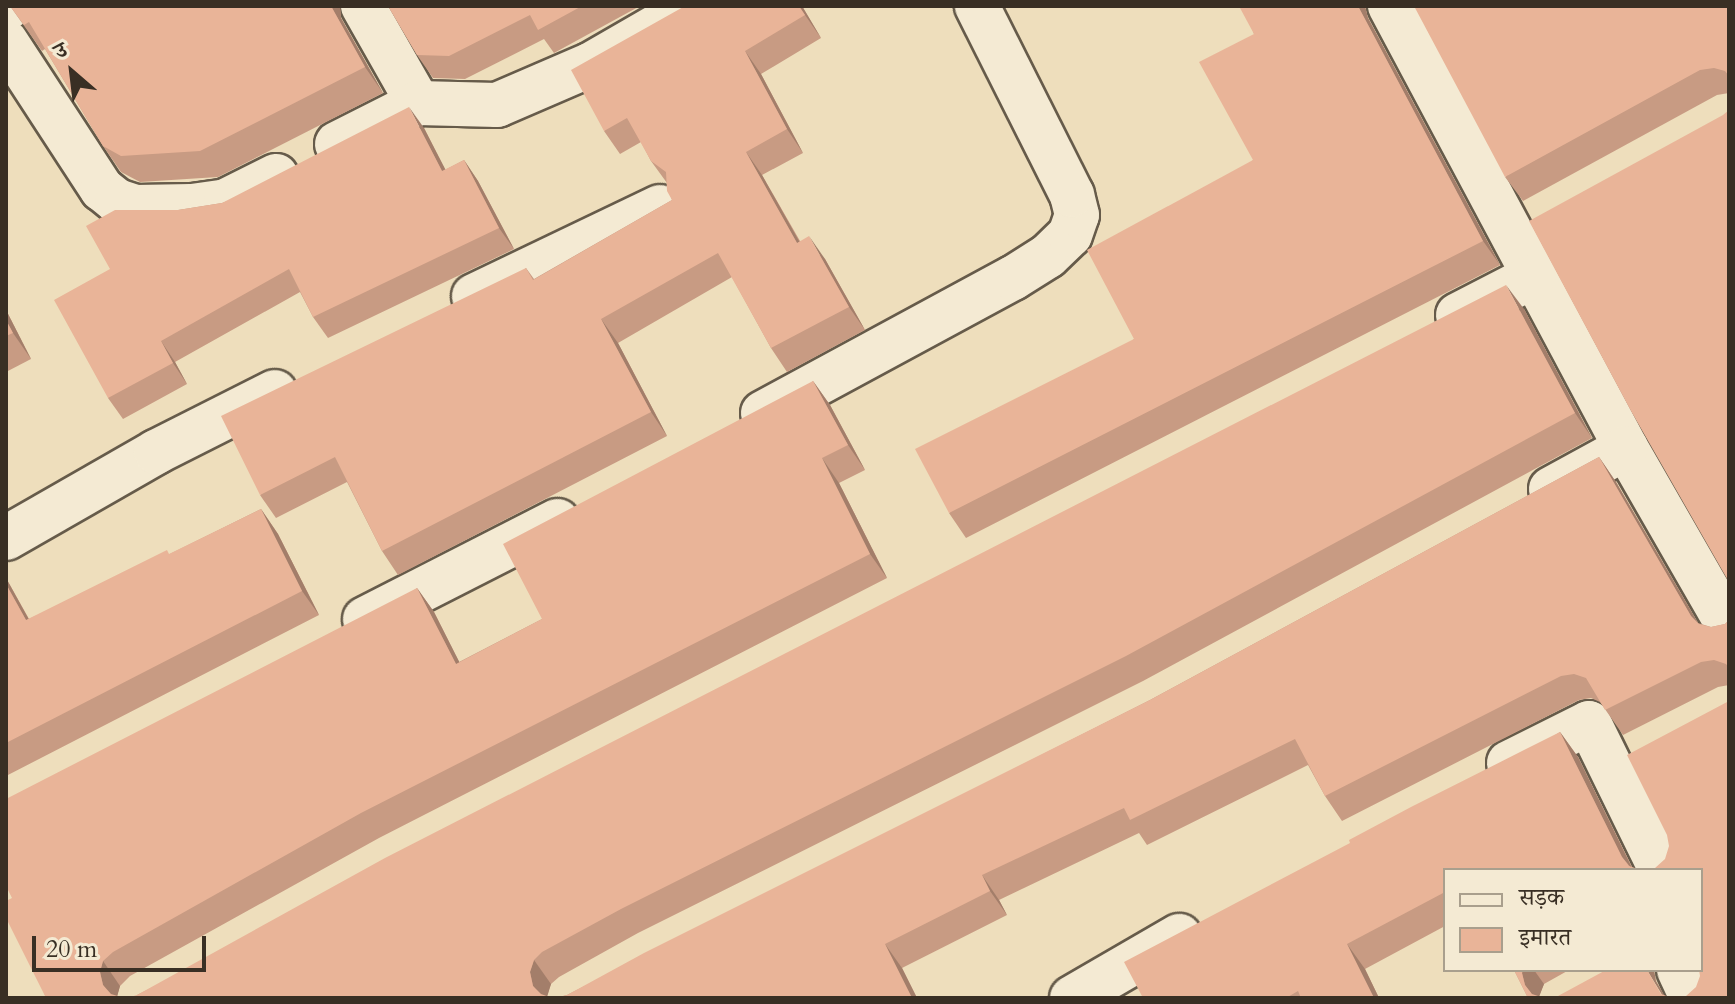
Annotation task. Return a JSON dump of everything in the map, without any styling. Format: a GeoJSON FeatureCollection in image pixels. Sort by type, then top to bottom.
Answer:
{"type":"FeatureCollection","features":[{"type":"Feature","properties":{"kind":"street"},"geometry":{"type":"LineString","coordinates":[[363,6],[418,103]]}},
{"type":"Feature","properties":{"kind":"street"},"geometry":{"type":"LineString","coordinates":[[6,42],[102,189],[117,201],[136,207],[192,206],[226,201],[418,103],[497,105],[590,65],[692,6]]}},
{"type":"Feature","properties":{"kind":"street"},"geometry":{"type":"LineString","coordinates":[[721,435],[1013,278],[1048,256],[1070,235],[1077,215],[1072,195],[977,6]]}},
{"type":"Feature","properties":{"kind":"street"},"geometry":{"type":"LineString","coordinates":[[1390,6],[1532,225],[1534,276],[1626,448],[1729,627]]}},
{"type":"Feature","properties":{"kind":"street"},"geometry":{"type":"LineString","coordinates":[[435,315],[660,207]]}},
{"type":"Feature","properties":{"kind":"street"},"geometry":{"type":"LineString","coordinates":[[1421,334],[1534,276]]}},
{"type":"Feature","properties":{"kind":"street"},"geometry":{"type":"LineString","coordinates":[[6,538],[156,452],[312,373]]}},
{"type":"Feature","properties":{"kind":"street"},"geometry":{"type":"LineString","coordinates":[[1514,509],[1626,448]]}},
{"type":"Feature","properties":{"kind":"street"},"geometry":{"type":"LineString","coordinates":[[331,637],[598,500]]}},
{"type":"Feature","properties":{"kind":"street"},"geometry":{"type":"LineString","coordinates":[[1470,782],[1589,723],[1660,868]]}},
{"type":"Feature","properties":{"kind":"street"},"geometry":{"type":"LineString","coordinates":[[1610,769],[1650,749]]}},
{"type":"Feature","properties":{"kind":"street"},"geometry":{"type":"LineString","coordinates":[[1072,998],[1221,914]]}},
{"type":"Feature","properties":{"kind":"street"},"geometry":{"type":"LineString","coordinates":[[1680,972],[1692,998]]}},
{"type":"Feature","properties":{"kind":"building"},"geometry":{"type":"Polygon","coordinates":[[[10,6],[331,6],[365,67],[200,151],[121,156],[103,146],[29,22],[24,25],[10,6]]]}},
{"type":"Feature","properties":{"kind":"building"},"geometry":{"type":"Polygon","coordinates":[[[388,6],[582,6],[538,30],[530,15],[449,56],[417,55],[388,6]]]}},
{"type":"Feature","properties":{"kind":"building"},"geometry":{"type":"Polygon","coordinates":[[[685,6],[799,6],[805,15],[745,51],[787,129],[746,152],[797,243],[809,236],[849,307],[771,348],[718,253],[601,319],[651,412],[382,551],[335,457],[260,495],[221,416],[526,268],[533,280],[672,200],[667,191],[666,172],[651,161],[627,118],[604,131],[571,70],[685,6]]]}},
{"type":"Feature","properties":{"kind":"building"},"geometry":{"type":"Polygon","coordinates":[[[1358,6],[1483,241],[949,513],[915,449],[1134,339],[1087,250],[1253,160],[1199,62],[1254,34],[1240,8],[1358,6]]]}},
{"type":"Feature","properties":{"kind":"building"},"geometry":{"type":"Polygon","coordinates":[[[1414,6],[1729,6],[1729,76],[1725,71],[1714,68],[1700,70],[1505,177],[1414,6]]]}},
{"type":"Feature","properties":{"kind":"building"},"geometry":{"type":"Polygon","coordinates":[[[409,107],[442,171],[464,160],[499,228],[313,317],[289,269],[161,341],[173,363],[108,398],[54,300],[110,269],[86,226],[115,210],[178,210],[222,203],[409,107]]]}},
{"type":"Feature","properties":{"kind":"building"},"geometry":{"type":"Polygon","coordinates":[[[1729,110],[1729,582],[1631,411],[1529,221],[1729,110]]]}},
{"type":"Feature","properties":{"kind":"building"},"geometry":{"type":"Polygon","coordinates":[[[1506,285],[1575,413],[1126,656],[621,909],[542,952],[534,960],[530,972],[533,986],[541,994],[552,998],[127,998],[385,858],[1506,285]]]}},
{"type":"Feature","properties":{"kind":"building"},"geometry":{"type":"Polygon","coordinates":[[[6,320],[13,333],[6,336],[6,320]]]}},
{"type":"Feature","properties":{"kind":"building"},"geometry":{"type":"Polygon","coordinates":[[[813,381],[848,445],[822,458],[870,554],[361,813],[113,952],[103,961],[100,972],[103,985],[111,994],[124,998],[46,998],[6,918],[6,901],[12,898],[6,886],[6,799],[417,588],[456,664],[542,619],[503,544],[813,381]]]}},
{"type":"Feature","properties":{"kind":"building"},"geometry":{"type":"Polygon","coordinates":[[[1599,457],[1691,616],[1699,624],[1711,627],[1729,620],[1729,668],[1714,660],[1701,662],[1605,710],[1586,678],[1574,674],[1561,676],[1325,796],[1295,739],[1130,820],[1124,808],[982,875],[990,891],[885,944],[912,998],[555,998],[567,995],[644,953],[1150,700],[1599,457]]]}},
{"type":"Feature","properties":{"kind":"building"},"geometry":{"type":"Polygon","coordinates":[[[261,509],[302,591],[6,743],[6,584],[26,620],[167,550],[169,554],[261,509]]]}},
{"type":"Feature","properties":{"kind":"building"},"geometry":{"type":"Polygon","coordinates":[[[1729,701],[1729,998],[1675,998],[1686,996],[1696,987],[1699,972],[1703,972],[1703,868],[1655,868],[1665,859],[1669,846],[1667,835],[1627,755],[1729,701]]]}},
{"type":"Feature","properties":{"kind":"building"},"geometry":{"type":"Polygon","coordinates":[[[1560,732],[1622,857],[1635,868],[1443,868],[1443,893],[1347,944],[1374,998],[1301,998],[1298,991],[1286,998],[1143,998],[1124,962],[1350,843],[1349,840],[1560,732]]]}},
{"type":"Feature","properties":{"kind":"building"},"geometry":{"type":"Polygon","coordinates":[[[1515,972],[1522,972],[1525,985],[1532,994],[1544,998],[1523,998],[1527,996],[1515,972]]]}},
{"type":"Feature","properties":{"kind":"building"},"geometry":{"type":"Polygon","coordinates":[[[1602,972],[1648,972],[1661,994],[1672,998],[1546,998],[1558,996],[1602,972]]]}}]}
